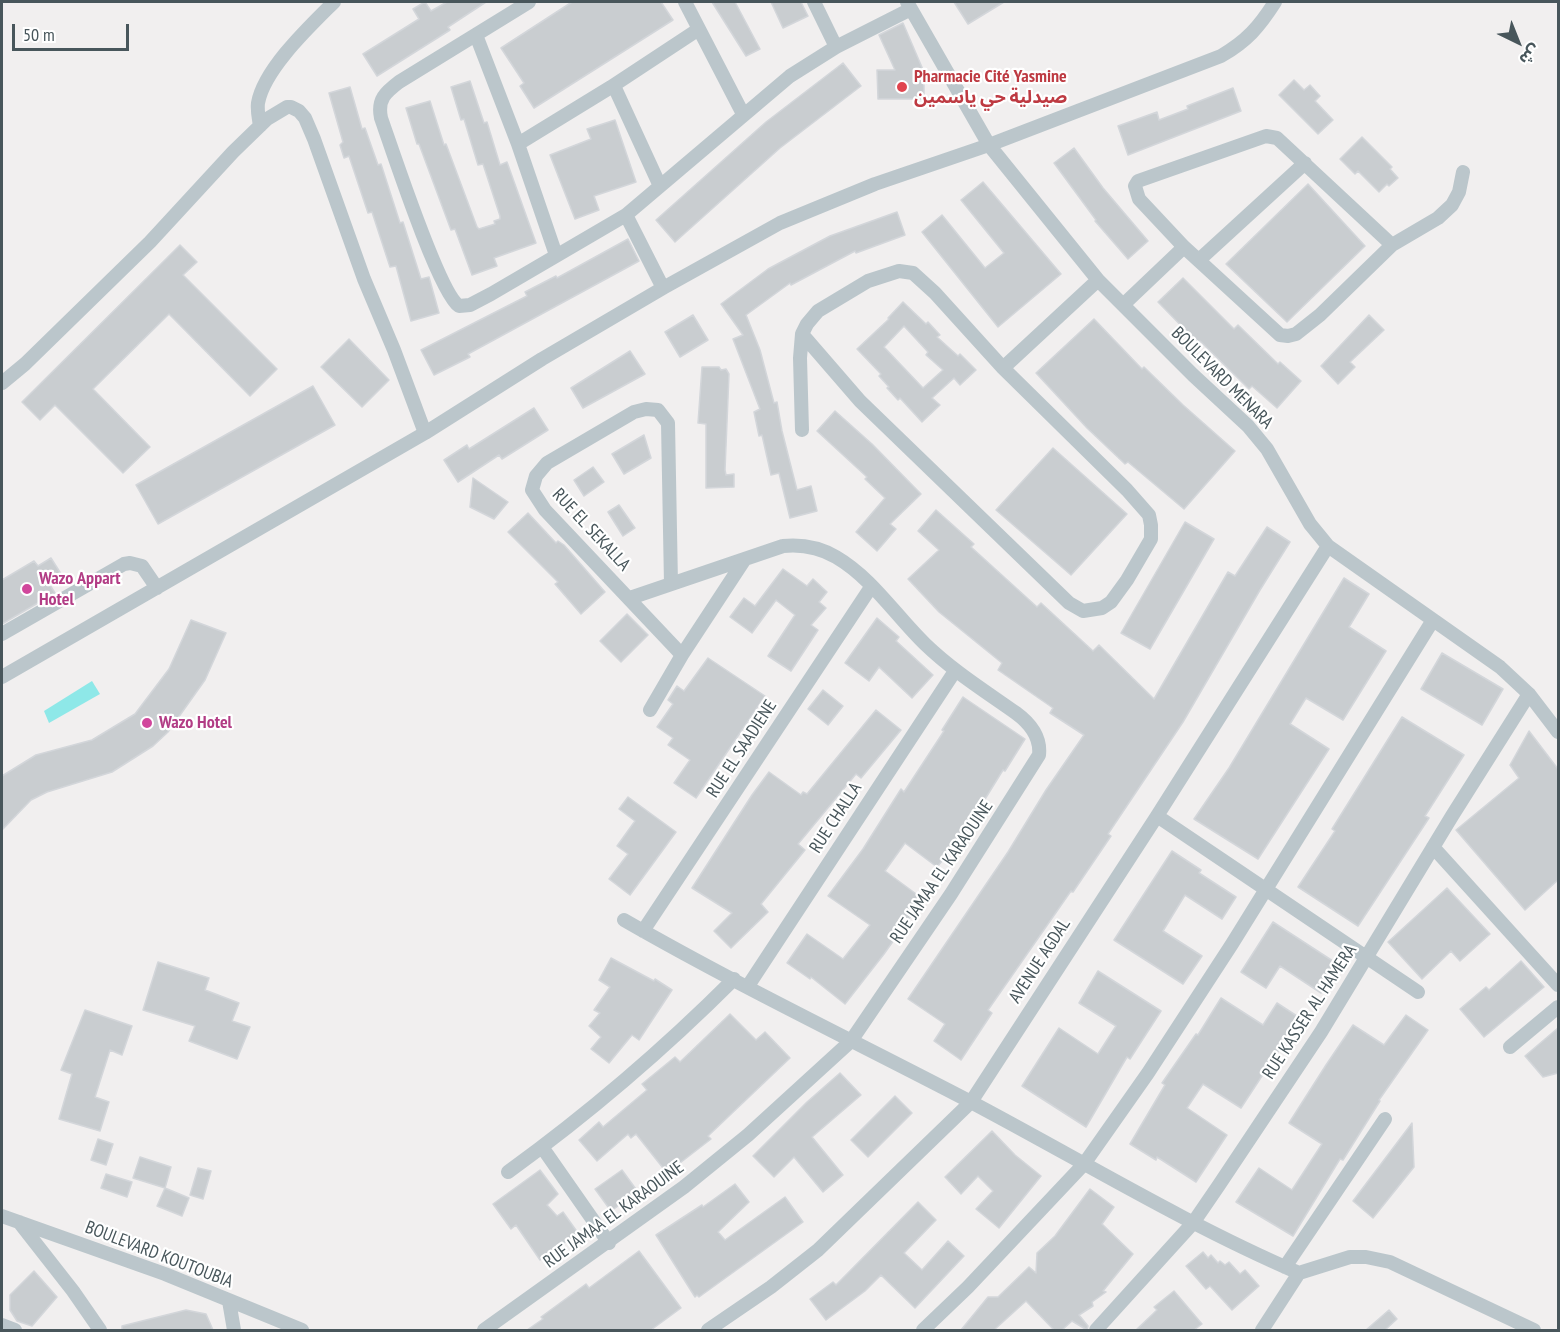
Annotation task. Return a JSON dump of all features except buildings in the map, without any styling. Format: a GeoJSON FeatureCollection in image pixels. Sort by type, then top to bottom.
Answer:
{"type":"FeatureCollection","features":[{"type":"Feature","properties":{"kind":"street"},"geometry":{"type":"LineString","coordinates":[[260,126],[258,101],[267,80],[298,38],[334,2]]}},
{"type":"Feature","properties":{"kind":"street"},"geometry":{"type":"LineString","coordinates":[[529,2],[399,82],[387,92],[380,102],[381,118],[417,220],[449,296],[459,306],[485,297],[626,214],[790,76],[909,5]]}},
{"type":"Feature","properties":{"kind":"street"},"geometry":{"type":"LineString","coordinates":[[686,2],[743,114]]}},
{"type":"Feature","properties":{"kind":"street"},"geometry":{"type":"LineString","coordinates":[[814,2],[836,47]]}},
{"type":"Feature","properties":{"kind":"street"},"geometry":{"type":"LineString","coordinates":[[2,677],[425,433],[542,359],[663,288],[780,223],[875,184],[989,145],[1221,56],[1252,34],[1275,2]]}},
{"type":"Feature","properties":{"kind":"street","name":"BOULEVARD MENARA"},"geometry":{"type":"LineString","coordinates":[[909,5],[989,145],[1098,280],[1261,441],[1310,524],[1328,546],[1500,667],[1529,694],[1558,732]]}},
{"type":"Feature","properties":{"kind":"street"},"geometry":{"type":"LineString","coordinates":[[518,144],[614,86],[699,29]]}},
{"type":"Feature","properties":{"kind":"street"},"geometry":{"type":"LineString","coordinates":[[476,35],[518,144],[556,255]]}},
{"type":"Feature","properties":{"kind":"street"},"geometry":{"type":"LineString","coordinates":[[614,86],[660,186]]}},
{"type":"Feature","properties":{"kind":"street"},"geometry":{"type":"LineString","coordinates":[[2,383],[25,364],[118,274],[233,152],[260,126],[286,107],[299,111],[305,118],[364,279],[425,433]]}},
{"type":"Feature","properties":{"kind":"street"},"geometry":{"type":"LineString","coordinates":[[1392,245],[1277,138],[1266,136],[1138,182],[1135,186],[1139,199],[1184,248],[1280,334],[1288,336],[1296,334],[1320,315],[1392,245],[1438,218],[1452,205],[1459,192],[1463,172]]}},
{"type":"Feature","properties":{"kind":"street"},"geometry":{"type":"LineString","coordinates":[[1199,260],[1305,163]]}},
{"type":"Feature","properties":{"kind":"street"},"geometry":{"type":"LineString","coordinates":[[626,214],[663,288]]}},
{"type":"Feature","properties":{"kind":"street"},"geometry":{"type":"LineString","coordinates":[[1123,305],[1184,248]]}},
{"type":"Feature","properties":{"kind":"street"},"geometry":{"type":"LineString","coordinates":[[802,334],[860,401],[1069,603],[1083,611],[1102,608],[1111,602],[1151,539],[1149,515],[1127,490],[1003,368],[921,280],[906,271],[888,273],[848,292],[818,311],[807,324],[802,334],[800,357],[802,430]]}},
{"type":"Feature","properties":{"kind":"street"},"geometry":{"type":"LineString","coordinates":[[1003,368],[1098,280]]}},
{"type":"Feature","properties":{"kind":"street","name":"RUE EL SEKALLA"},"geometry":{"type":"LineString","coordinates":[[671,584],[668,423],[658,410],[646,409],[634,412],[547,463],[533,482],[534,496],[682,655]]}},
{"type":"Feature","properties":{"kind":"street","name":"RUE JAMAA EL KARAOUINE"},"geometry":{"type":"LineString","coordinates":[[484,1330],[609,1243],[718,1161],[850,1041],[951,894],[1039,755],[1038,738],[1020,716],[955,670],[926,645],[871,586],[837,558],[803,544],[783,546],[630,598]]}},
{"type":"Feature","properties":{"kind":"street","name":"AVENUE AGDAL"},"geometry":{"type":"LineString","coordinates":[[708,1330],[771,1287],[818,1250],[970,1102],[1157,816],[1328,546]]}},
{"type":"Feature","properties":{"kind":"street"},"geometry":{"type":"LineString","coordinates":[[650,710],[682,655],[745,559]]}},
{"type":"Feature","properties":{"kind":"street"},"geometry":{"type":"LineString","coordinates":[[2,634],[124,564],[142,566],[157,588]]}},
{"type":"Feature","properties":{"kind":"street","name":"RUE EL SAADIENE"},"geometry":{"type":"LineString","coordinates":[[643,931],[871,586]]}},
{"type":"Feature","properties":{"kind":"street"},"geometry":{"type":"LineString","coordinates":[[923,1330],[968,1287],[1084,1164],[1148,1073],[1266,890],[1433,620]]}},
{"type":"Feature","properties":{"kind":"street","name":"RUE CHALLA"},"geometry":{"type":"LineString","coordinates":[[748,986],[955,670]]}},
{"type":"Feature","properties":{"kind":"street","name":"RUE KASSER AL HAMERA"},"geometry":{"type":"LineString","coordinates":[[1096,1330],[1193,1223],[1321,1032],[1529,694]]}},
{"type":"Feature","properties":{"kind":"street"},"geometry":{"type":"LineString","coordinates":[[1157,816],[1418,992]]}},
{"type":"Feature","properties":{"kind":"street"},"geometry":{"type":"LineString","coordinates":[[1433,847],[1558,985]]}},
{"type":"Feature","properties":{"kind":"street"},"geometry":{"type":"LineString","coordinates":[[624,920],[850,1041],[970,1102],[1193,1223],[1299,1273]]}},
{"type":"Feature","properties":{"kind":"street"},"geometry":{"type":"LineString","coordinates":[[508,1172],[542,1148],[661,1049],[734,979]]}},
{"type":"Feature","properties":{"kind":"street"},"geometry":{"type":"LineString","coordinates":[[1510,1047],[1558,1007]]}},
{"type":"Feature","properties":{"kind":"street"},"geometry":{"type":"LineString","coordinates":[[1285,1267],[1385,1119]]}},
{"type":"Feature","properties":{"kind":"street"},"geometry":{"type":"LineString","coordinates":[[542,1148],[609,1243]]}},
{"type":"Feature","properties":{"kind":"street","name":"BOULEVARD KOUTOUBIA"},"geometry":{"type":"LineString","coordinates":[[2,1216],[165,1274],[302,1330]]}},
{"type":"Feature","properties":{"kind":"street"},"geometry":{"type":"LineString","coordinates":[[19,1222],[73,1291],[100,1330]]}},
{"type":"Feature","properties":{"kind":"street"},"geometry":{"type":"LineString","coordinates":[[1262,1330],[1299,1273],[1350,1257],[1366,1257],[1390,1262],[1534,1330]]}},
{"type":"Feature","properties":{"kind":"street"},"geometry":{"type":"LineString","coordinates":[[229,1301],[234,1330]]}},
{"type":"Feature","properties":{"kind":"street"},"geometry":{"type":"LineString","coordinates":[[2,1325],[15,1330]]}},
{"type":"Feature","properties":{"kind":"water"},"geometry":{"type":"Polygon","coordinates":[[[92,681],[100,694],[49,723],[44,711],[92,681]]]}},
{"type":"Feature","properties":{"kind":"place","name":"Pharmacie Cité Yasmine صيدلية حي ياسمين"},"geometry":{"type":"Point","coordinates":[902,87]}},
{"type":"Feature","properties":{"kind":"place","name":"Wazo Appart Hotel"},"geometry":{"type":"Point","coordinates":[27,589]}},
{"type":"Feature","properties":{"kind":"place","name":"Wazo Hotel"},"geometry":{"type":"Point","coordinates":[147,723]}}]}
